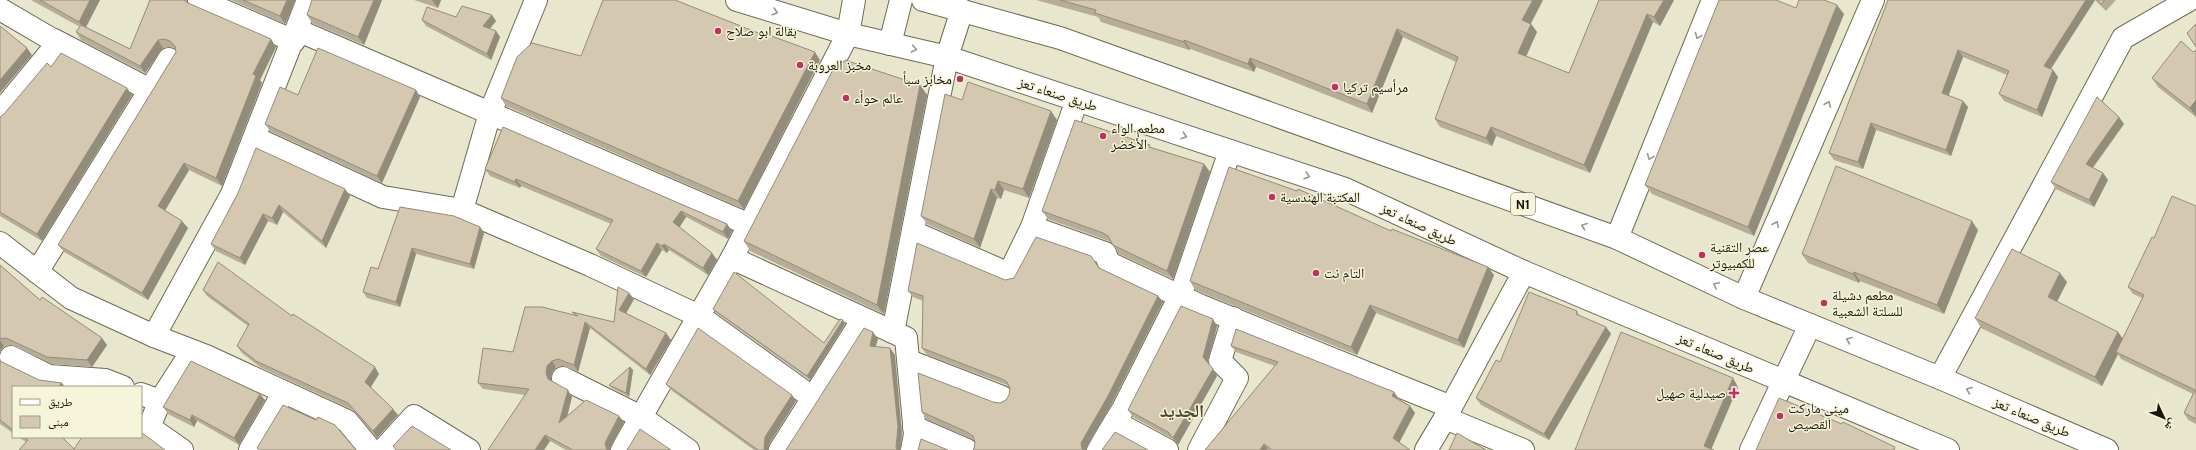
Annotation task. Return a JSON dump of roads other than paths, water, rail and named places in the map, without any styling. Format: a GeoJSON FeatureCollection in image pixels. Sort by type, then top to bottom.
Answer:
{"type":"FeatureCollection","features":[{"type":"Feature","properties":{"kind":"main road"},"geometry":{"type":"LineString","coordinates":[[199,0],[490,113],[750,225]]}},
{"type":"Feature","properties":{"kind":"main road"},"geometry":{"type":"LineString","coordinates":[[154,336],[232,194],[308,0]]}},
{"type":"Feature","properties":{"kind":"main road"},"geometry":{"type":"LineString","coordinates":[[462,210],[490,113],[536,0]]}},
{"type":"Feature","properties":{"kind":"main road","name":"طريق صنعاء تعز"},"geometry":{"type":"LineString","coordinates":[[737,0],[848,34],[947,57],[1345,189],[1524,272],[1948,450]]}},
{"type":"Feature","properties":{"kind":"main road"},"geometry":{"type":"LineString","coordinates":[[622,450],[750,225],[848,34],[854,0]]}},
{"type":"Feature","properties":{"kind":"main road"},"geometry":{"type":"LineString","coordinates":[[890,44],[901,0]]}},
{"type":"Feature","properties":{"kind":"main road","name":"طريق صنعاء تعز"},"geometry":{"type":"LineString","coordinates":[[923,0],[1060,38],[1617,238],[1744,298],[1940,378],[2108,450]]}},
{"type":"Feature","properties":{"kind":"main road"},"geometry":{"type":"LineString","coordinates":[[1617,238],[1713,0]]}},
{"type":"Feature","properties":{"kind":"main road"},"geometry":{"type":"LineString","coordinates":[[1744,298],[1872,0]]}},
{"type":"Feature","properties":{"kind":"main road"},"geometry":{"type":"LineString","coordinates":[[1940,378],[2123,38],[2189,0]]}},
{"type":"Feature","properties":{"kind":"main road"},"geometry":{"type":"LineString","coordinates":[[0,9],[54,40],[150,90]]}},
{"type":"Feature","properties":{"kind":"main road"},"geometry":{"type":"LineString","coordinates":[[893,332],[947,57],[962,10]]}},
{"type":"Feature","properties":{"kind":"main road"},"geometry":{"type":"LineString","coordinates":[[0,113],[58,43],[54,40]]}},
{"type":"Feature","properties":{"kind":"main road"},"geometry":{"type":"LineString","coordinates":[[37,272],[169,59]]}},
{"type":"Feature","properties":{"kind":"main road"},"geometry":{"type":"LineString","coordinates":[[913,232],[1009,274],[1032,227],[1077,100]]}},
{"type":"Feature","properties":{"kind":"main road"},"geometry":{"type":"LineString","coordinates":[[255,138],[383,197],[462,210],[590,265],[699,316],[813,398]]}},
{"type":"Feature","properties":{"kind":"main road"},"geometry":{"type":"LineString","coordinates":[[1098,450],[1115,422],[1180,296],[1230,151]]}},
{"type":"Feature","properties":{"kind":"main road"},"geometry":{"type":"LineString","coordinates":[[1032,227],[1105,253],[1109,263],[1180,296],[1448,412],[1523,450]]}},
{"type":"Feature","properties":{"kind":"main road"},"geometry":{"type":"LineString","coordinates":[[0,243],[71,298],[154,336],[192,350],[346,421],[371,450]]}},
{"type":"Feature","properties":{"kind":"main road"},"geometry":{"type":"LineString","coordinates":[[732,258],[863,320],[906,338],[914,426],[912,450]]}},
{"type":"Feature","properties":{"kind":"main road"},"geometry":{"type":"LineString","coordinates":[[1426,450],[1524,272]]}},
{"type":"Feature","properties":{"kind":"main road"},"geometry":{"type":"LineString","coordinates":[[1200,450],[1237,378],[1220,361],[1233,318]]}},
{"type":"Feature","properties":{"kind":"main road"},"geometry":{"type":"LineString","coordinates":[[780,450],[863,320]]}},
{"type":"Feature","properties":{"kind":"main road"},"geometry":{"type":"LineString","coordinates":[[1751,450],[1782,381],[1810,325]]}},
{"type":"Feature","properties":{"kind":"main road"},"geometry":{"type":"LineString","coordinates":[[182,450],[149,428],[151,398],[192,350]]}},
{"type":"Feature","properties":{"kind":"main road"},"geometry":{"type":"LineString","coordinates":[[11,357],[49,376],[105,380],[120,386]]}},
{"type":"Feature","properties":{"kind":"main road"},"geometry":{"type":"LineString","coordinates":[[909,360],[1002,397]]}},
{"type":"Feature","properties":{"kind":"main road"},"geometry":{"type":"LineString","coordinates":[[563,378],[641,417],[688,450]]}},
{"type":"Feature","properties":{"kind":"main road"},"geometry":{"type":"LineString","coordinates":[[250,450],[284,392]]}},
{"type":"Feature","properties":{"kind":"main road"},"geometry":{"type":"LineString","coordinates":[[383,450],[414,416],[469,450]]}},
{"type":"Feature","properties":{"kind":"main road"},"geometry":{"type":"LineString","coordinates":[[1115,422],[1167,450]]}},
{"type":"Feature","properties":{"kind":"main road"},"geometry":{"type":"LineString","coordinates":[[914,426],[966,450]]}},
{"type":"Feature","properties":{"kind":"place","name":"بقالة ابو صلاح"},"geometry":{"type":"Point","coordinates":[718,31]}},
{"type":"Feature","properties":{"kind":"place","name":"مخبز العروبة"},"geometry":{"type":"Point","coordinates":[800,65]}},
{"type":"Feature","properties":{"kind":"place","name":"مخابز سبأ"},"geometry":{"type":"Point","coordinates":[960,79]}},
{"type":"Feature","properties":{"kind":"place","name":"مرأسيم تركيا"},"geometry":{"type":"Point","coordinates":[1335,87]}},
{"type":"Feature","properties":{"kind":"place","name":"عالم حوأء"},"geometry":{"type":"Point","coordinates":[846,98]}},
{"type":"Feature","properties":{"kind":"place","name":"مطعم الواء الأخضر"},"geometry":{"type":"Point","coordinates":[1103,136]}},
{"type":"Feature","properties":{"kind":"place","name":"المكتبة الهندسية"},"geometry":{"type":"Point","coordinates":[1272,197]}},
{"type":"Feature","properties":{"kind":"place","name":"عصر التقنية للكمبيوتر"},"geometry":{"type":"Point","coordinates":[1702,255]}},
{"type":"Feature","properties":{"kind":"place","name":"التام نت"},"geometry":{"type":"Point","coordinates":[1316,273]}},
{"type":"Feature","properties":{"kind":"place","name":"مطعم دشيلة للسلتة الشعبية"},"geometry":{"type":"Point","coordinates":[1824,303]}},
{"type":"Feature","properties":{"kind":"place","name":"صيدلية صهيل"},"geometry":{"type":"Point","coordinates":[1734,393]}},
{"type":"Feature","properties":{"kind":"place","name":"ميني ماركت القصيص"},"geometry":{"type":"Point","coordinates":[1780,416]}},
{"type":"Feature","properties":{"kind":"district","name":"الجديد"},"geometry":{"type":"Point","coordinates":[1182,411]}}]}
